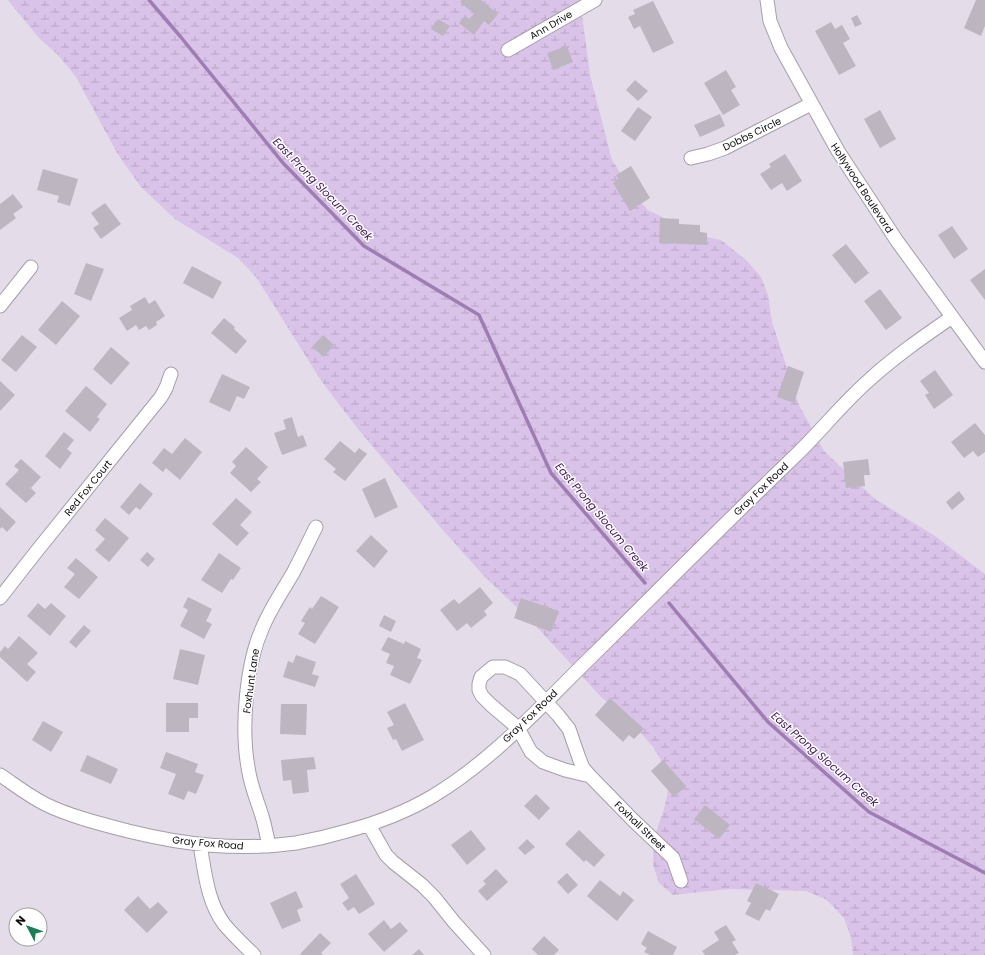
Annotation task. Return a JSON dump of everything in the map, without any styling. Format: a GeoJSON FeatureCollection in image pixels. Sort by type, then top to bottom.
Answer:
{"type":"FeatureCollection","features":[{"type":"Feature","properties":{"kind":"street","name":"Ann Drive"},"geometry":{"type":"LineString","coordinates":[[508,50],[595,0]]}},
{"type":"Feature","properties":{"kind":"street","name":"Hollywood Boulevard"},"geometry":{"type":"LineString","coordinates":[[767,0],[770,21],[781,48],[830,138],[897,241],[985,362]]}},
{"type":"Feature","properties":{"kind":"street","name":"Dobbs Circle"},"geometry":{"type":"LineString","coordinates":[[691,158],[725,148],[811,104]]}},
{"type":"Feature","properties":{"kind":"street"},"geometry":{"type":"LineString","coordinates":[[0,306],[31,267]]}},
{"type":"Feature","properties":{"kind":"street","name":"Gray Fox Road"},"geometry":{"type":"LineString","coordinates":[[0,776],[44,803],[64,812],[111,827],[156,838],[200,845],[225,847],[269,846],[296,843],[320,838],[369,825],[412,807],[454,782],[492,752],[545,702],[812,439],[856,392],[902,353],[952,317]]}},
{"type":"Feature","properties":{"kind":"street","name":"Red Fox Court"},"geometry":{"type":"LineString","coordinates":[[0,598],[39,547],[161,398],[171,374]]}},
{"type":"Feature","properties":{"kind":"street","name":"Foxhunt Lane"},"geometry":{"type":"LineString","coordinates":[[269,846],[263,817],[247,766],[245,722],[248,690],[254,653],[262,628],[276,600],[293,573],[316,527]]}},
{"type":"Feature","properties":{"kind":"street","name":"Foxhall Street"},"geometry":{"type":"LineString","coordinates":[[590,776],[565,770],[543,762],[531,752],[518,728],[482,696],[479,690],[481,677],[493,667],[505,667],[520,674],[558,714],[569,730],[579,758],[590,776],[634,821],[674,858],[681,881]]}},
{"type":"Feature","properties":{"kind":"street"},"geometry":{"type":"LineString","coordinates":[[369,825],[386,855],[434,897],[484,955]]}},
{"type":"Feature","properties":{"kind":"street"},"geometry":{"type":"LineString","coordinates":[[200,845],[207,887],[216,910],[224,923],[254,955]]}},
{"type":"Feature","properties":{"kind":"green space"},"geometry":{"type":"Polygon","coordinates":[[[8,0],[580,0],[590,75],[612,160],[635,196],[648,210],[701,236],[721,240],[746,260],[761,277],[768,295],[772,322],[799,405],[824,451],[875,499],[935,536],[985,574],[985,955],[853,955],[851,938],[844,918],[827,900],[806,891],[729,889],[673,895],[659,883],[653,865],[654,838],[664,809],[669,786],[664,765],[653,747],[633,724],[601,697],[535,625],[484,576],[442,529],[358,429],[322,382],[256,277],[238,258],[175,219],[141,187],[117,153],[76,77],[58,55],[38,37],[8,0]]]}},
{"type":"Feature","properties":{"kind":"building"},"geometry":{"type":"Polygon","coordinates":[[[462,0],[481,0],[498,14],[489,25],[484,21],[474,35],[459,23],[465,16],[469,19],[474,14],[460,2],[462,0]]]}},
{"type":"Feature","properties":{"kind":"building"},"geometry":{"type":"Polygon","coordinates":[[[976,0],[985,0],[985,26],[981,36],[964,28],[976,0]]]}},
{"type":"Feature","properties":{"kind":"building"},"geometry":{"type":"Polygon","coordinates":[[[653,1],[674,43],[653,53],[640,26],[634,29],[628,17],[635,14],[633,10],[653,1]]]}},
{"type":"Feature","properties":{"kind":"building"},"geometry":{"type":"Polygon","coordinates":[[[857,15],[862,24],[855,27],[851,18],[857,15]]]}},
{"type":"Feature","properties":{"kind":"building"},"geometry":{"type":"Polygon","coordinates":[[[438,19],[450,26],[443,36],[431,29],[438,19]]]}},
{"type":"Feature","properties":{"kind":"building"},"geometry":{"type":"Polygon","coordinates":[[[831,22],[835,29],[842,25],[850,39],[843,43],[856,66],[839,75],[815,31],[831,22]]]}},
{"type":"Feature","properties":{"kind":"building"},"geometry":{"type":"Polygon","coordinates":[[[567,46],[573,62],[553,70],[547,53],[567,46]]]}},
{"type":"Feature","properties":{"kind":"building"},"geometry":{"type":"Polygon","coordinates":[[[726,70],[736,87],[731,90],[740,105],[723,115],[704,83],[726,70]]]}},
{"type":"Feature","properties":{"kind":"building"},"geometry":{"type":"Polygon","coordinates":[[[635,80],[648,91],[638,101],[626,90],[635,80]]]}},
{"type":"Feature","properties":{"kind":"building"},"geometry":{"type":"Polygon","coordinates":[[[638,107],[652,117],[635,141],[621,131],[638,107]]]}},
{"type":"Feature","properties":{"kind":"building"},"geometry":{"type":"Polygon","coordinates":[[[880,110],[896,139],[880,148],[864,119],[880,110]]]}},
{"type":"Feature","properties":{"kind":"building"},"geometry":{"type":"Polygon","coordinates":[[[720,114],[725,126],[700,137],[694,125],[720,114]]]}},
{"type":"Feature","properties":{"kind":"building"},"geometry":{"type":"Polygon","coordinates":[[[785,154],[802,181],[787,191],[782,183],[771,190],[760,174],[771,167],[769,164],[785,154]]]}},
{"type":"Feature","properties":{"kind":"building"},"geometry":{"type":"Polygon","coordinates":[[[631,166],[650,198],[630,211],[613,183],[618,179],[616,175],[631,166]]]}},
{"type":"Feature","properties":{"kind":"building"},"geometry":{"type":"Polygon","coordinates":[[[43,169],[78,179],[70,206],[57,202],[59,196],[37,190],[43,169]]]}},
{"type":"Feature","properties":{"kind":"building"},"geometry":{"type":"Polygon","coordinates":[[[13,194],[23,207],[13,214],[16,218],[0,230],[0,204],[13,194]]]}},
{"type":"Feature","properties":{"kind":"building"},"geometry":{"type":"Polygon","coordinates":[[[105,203],[121,224],[101,239],[93,228],[99,224],[91,213],[105,203]]]}},
{"type":"Feature","properties":{"kind":"building"},"geometry":{"type":"Polygon","coordinates":[[[660,218],[679,219],[679,224],[700,225],[700,232],[707,233],[707,245],[659,243],[660,218]]]}},
{"type":"Feature","properties":{"kind":"building"},"geometry":{"type":"Polygon","coordinates":[[[952,226],[968,249],[954,259],[938,235],[952,226]]]}},
{"type":"Feature","properties":{"kind":"building"},"geometry":{"type":"Polygon","coordinates":[[[846,244],[869,273],[855,284],[832,255],[846,244]]]}},
{"type":"Feature","properties":{"kind":"building"},"geometry":{"type":"Polygon","coordinates":[[[86,263],[104,269],[91,301],[74,294],[86,263]]]}},
{"type":"Feature","properties":{"kind":"building"},"geometry":{"type":"Polygon","coordinates":[[[192,266],[222,282],[213,299],[183,283],[192,266]]]}},
{"type":"Feature","properties":{"kind":"building"},"geometry":{"type":"Polygon","coordinates":[[[985,269],[985,300],[970,280],[985,269]]]}},
{"type":"Feature","properties":{"kind":"building"},"geometry":{"type":"Polygon","coordinates":[[[880,289],[902,318],[886,330],[864,301],[880,289]]]}},
{"type":"Feature","properties":{"kind":"building"},"geometry":{"type":"Polygon","coordinates":[[[145,297],[149,304],[155,300],[165,316],[156,322],[157,325],[149,330],[146,326],[139,330],[136,325],[127,331],[119,318],[132,310],[130,306],[145,297]]]}},
{"type":"Feature","properties":{"kind":"building"},"geometry":{"type":"Polygon","coordinates":[[[62,301],[80,316],[56,345],[38,330],[62,301]]]}},
{"type":"Feature","properties":{"kind":"building"},"geometry":{"type":"Polygon","coordinates":[[[224,318],[235,327],[234,329],[247,341],[236,354],[211,333],[224,318]]]}},
{"type":"Feature","properties":{"kind":"building"},"geometry":{"type":"Polygon","coordinates":[[[22,335],[37,347],[16,372],[1,360],[22,335]]]}},
{"type":"Feature","properties":{"kind":"building"},"geometry":{"type":"Polygon","coordinates":[[[323,335],[334,345],[324,357],[312,347],[323,335]]]}},
{"type":"Feature","properties":{"kind":"building"},"geometry":{"type":"Polygon","coordinates":[[[111,347],[130,363],[111,385],[93,369],[111,347]]]}},
{"type":"Feature","properties":{"kind":"building"},"geometry":{"type":"Polygon","coordinates":[[[788,366],[804,372],[794,403],[777,397],[788,366]]]}},
{"type":"Feature","properties":{"kind":"building"},"geometry":{"type":"Polygon","coordinates":[[[935,370],[953,395],[934,409],[925,395],[929,393],[920,381],[935,370]]]}},
{"type":"Feature","properties":{"kind":"building"},"geometry":{"type":"Polygon","coordinates":[[[222,374],[250,387],[244,399],[237,396],[230,412],[209,402],[222,374]]]}},
{"type":"Feature","properties":{"kind":"building"},"geometry":{"type":"Polygon","coordinates":[[[0,381],[15,395],[0,411],[0,381]]]}},
{"type":"Feature","properties":{"kind":"building"},"geometry":{"type":"Polygon","coordinates":[[[86,386],[107,404],[97,417],[100,419],[90,432],[65,411],[86,386]]]}},
{"type":"Feature","properties":{"kind":"building"},"geometry":{"type":"Polygon","coordinates":[[[292,417],[298,437],[303,435],[307,446],[282,455],[274,433],[286,429],[283,420],[292,417]]]}},
{"type":"Feature","properties":{"kind":"building"},"geometry":{"type":"Polygon","coordinates":[[[975,423],[985,435],[985,452],[978,457],[973,451],[964,458],[951,442],[975,423]]]}},
{"type":"Feature","properties":{"kind":"building"},"geometry":{"type":"Polygon","coordinates":[[[64,432],[74,440],[67,449],[72,453],[60,469],[45,456],[64,432]]]}},
{"type":"Feature","properties":{"kind":"building"},"geometry":{"type":"Polygon","coordinates":[[[185,438],[202,452],[180,480],[166,468],[163,472],[152,463],[164,448],[172,454],[185,438]]]}},
{"type":"Feature","properties":{"kind":"building"},"geometry":{"type":"Polygon","coordinates":[[[340,441],[355,453],[359,448],[367,454],[345,481],[333,472],[336,469],[324,459],[340,441]]]}},
{"type":"Feature","properties":{"kind":"building"},"geometry":{"type":"Polygon","coordinates":[[[246,447],[268,467],[257,479],[261,482],[251,492],[230,473],[236,466],[232,462],[246,447]]]}},
{"type":"Feature","properties":{"kind":"building"},"geometry":{"type":"Polygon","coordinates":[[[21,459],[41,477],[31,488],[36,493],[26,503],[5,484],[19,470],[14,466],[21,459]]]}},
{"type":"Feature","properties":{"kind":"building"},"geometry":{"type":"Polygon","coordinates":[[[868,459],[870,475],[864,475],[865,486],[846,488],[843,462],[868,459]]]}},
{"type":"Feature","properties":{"kind":"building"},"geometry":{"type":"Polygon","coordinates":[[[385,478],[398,507],[375,518],[362,489],[385,478]]]}},
{"type":"Feature","properties":{"kind":"building"},"geometry":{"type":"Polygon","coordinates":[[[140,483],[153,494],[140,510],[136,507],[129,515],[120,507],[140,483]]]}},
{"type":"Feature","properties":{"kind":"building"},"geometry":{"type":"Polygon","coordinates":[[[959,491],[965,499],[952,510],[946,502],[959,491]]]}},
{"type":"Feature","properties":{"kind":"building"},"geometry":{"type":"Polygon","coordinates":[[[236,498],[252,512],[240,525],[249,533],[237,546],[212,524],[236,498]]]}},
{"type":"Feature","properties":{"kind":"building"},"geometry":{"type":"Polygon","coordinates":[[[0,507],[16,522],[7,532],[2,527],[0,529],[0,507]]]}},
{"type":"Feature","properties":{"kind":"building"},"geometry":{"type":"Polygon","coordinates":[[[105,518],[129,538],[109,562],[95,550],[105,539],[95,530],[105,518]]]}},
{"type":"Feature","properties":{"kind":"building"},"geometry":{"type":"Polygon","coordinates":[[[371,535],[388,551],[374,568],[356,551],[371,535]]]}},
{"type":"Feature","properties":{"kind":"building"},"geometry":{"type":"Polygon","coordinates":[[[147,552],[155,559],[148,567],[140,560],[147,552]]]}},
{"type":"Feature","properties":{"kind":"building"},"geometry":{"type":"Polygon","coordinates":[[[219,553],[241,568],[233,580],[231,579],[222,593],[201,580],[219,553]]]}},
{"type":"Feature","properties":{"kind":"building"},"geometry":{"type":"Polygon","coordinates":[[[76,558],[98,577],[79,599],[64,587],[75,574],[67,568],[76,558]]]}},
{"type":"Feature","properties":{"kind":"building"},"geometry":{"type":"Polygon","coordinates":[[[480,587],[493,603],[484,611],[487,615],[471,628],[467,623],[457,631],[440,610],[454,599],[459,604],[480,587]]]}},
{"type":"Feature","properties":{"kind":"building"},"geometry":{"type":"Polygon","coordinates":[[[321,596],[339,607],[315,644],[298,634],[305,623],[301,621],[310,607],[312,609],[321,596]]]}},
{"type":"Feature","properties":{"kind":"building"},"geometry":{"type":"Polygon","coordinates":[[[188,597],[212,609],[206,621],[212,624],[204,639],[180,626],[188,610],[183,607],[188,597]]]}},
{"type":"Feature","properties":{"kind":"building"},"geometry":{"type":"Polygon","coordinates":[[[521,598],[559,611],[551,632],[514,618],[521,598]]]}},
{"type":"Feature","properties":{"kind":"building"},"geometry":{"type":"Polygon","coordinates":[[[38,603],[45,609],[51,603],[66,616],[50,636],[27,616],[38,603]]]}},
{"type":"Feature","properties":{"kind":"building"},"geometry":{"type":"Polygon","coordinates":[[[384,615],[396,621],[391,632],[379,626],[384,615]]]}},
{"type":"Feature","properties":{"kind":"building"},"geometry":{"type":"Polygon","coordinates":[[[84,625],[91,631],[76,648],[69,642],[84,625]]]}},
{"type":"Feature","properties":{"kind":"building"},"geometry":{"type":"Polygon","coordinates":[[[19,636],[38,653],[27,664],[36,672],[27,682],[0,657],[0,652],[5,646],[8,649],[19,636]]]}},
{"type":"Feature","properties":{"kind":"building"},"geometry":{"type":"Polygon","coordinates":[[[388,637],[404,644],[405,641],[421,649],[417,658],[422,660],[410,684],[390,675],[394,666],[386,663],[390,654],[381,650],[388,637]]]}},
{"type":"Feature","properties":{"kind":"building"},"geometry":{"type":"Polygon","coordinates":[[[180,649],[205,655],[198,685],[173,679],[180,649]]]}},
{"type":"Feature","properties":{"kind":"building"},"geometry":{"type":"Polygon","coordinates":[[[296,655],[316,662],[312,674],[319,676],[315,687],[283,677],[288,661],[293,663],[296,655]]]}},
{"type":"Feature","properties":{"kind":"building"},"geometry":{"type":"Polygon","coordinates":[[[610,698],[644,729],[634,739],[629,735],[623,742],[595,715],[610,698]]]}},
{"type":"Feature","properties":{"kind":"building"},"geometry":{"type":"Polygon","coordinates":[[[166,703],[198,703],[198,718],[189,718],[189,732],[166,732],[166,703]]]}},
{"type":"Feature","properties":{"kind":"building"},"geometry":{"type":"Polygon","coordinates":[[[405,703],[424,740],[402,751],[396,739],[393,740],[387,728],[394,725],[387,712],[405,703]]]}},
{"type":"Feature","properties":{"kind":"building"},"geometry":{"type":"Polygon","coordinates":[[[281,704],[307,704],[306,735],[280,734],[281,704]]]}},
{"type":"Feature","properties":{"kind":"building"},"geometry":{"type":"Polygon","coordinates":[[[43,721],[63,732],[51,752],[32,740],[43,721]]]}},
{"type":"Feature","properties":{"kind":"building"},"geometry":{"type":"Polygon","coordinates":[[[166,752],[198,764],[195,772],[204,775],[196,794],[188,791],[184,800],[168,794],[176,774],[160,768],[166,752]]]}},
{"type":"Feature","properties":{"kind":"building"},"geometry":{"type":"Polygon","coordinates":[[[87,755],[118,769],[111,784],[80,771],[87,755]]]}},
{"type":"Feature","properties":{"kind":"building"},"geometry":{"type":"Polygon","coordinates":[[[314,757],[316,769],[307,770],[309,792],[293,794],[291,780],[283,781],[281,760],[314,757]]]}},
{"type":"Feature","properties":{"kind":"building"},"geometry":{"type":"Polygon","coordinates":[[[663,760],[686,786],[674,797],[651,771],[663,760]]]}},
{"type":"Feature","properties":{"kind":"building"},"geometry":{"type":"Polygon","coordinates":[[[536,794],[550,808],[539,820],[524,806],[536,794]]]}},
{"type":"Feature","properties":{"kind":"building"},"geometry":{"type":"Polygon","coordinates":[[[705,805],[730,825],[719,839],[694,819],[705,805]]]}},
{"type":"Feature","properties":{"kind":"building"},"geometry":{"type":"Polygon","coordinates":[[[471,830],[486,849],[467,865],[451,845],[471,830]]]}},
{"type":"Feature","properties":{"kind":"building"},"geometry":{"type":"Polygon","coordinates":[[[579,830],[605,855],[594,867],[586,860],[584,862],[565,844],[579,830]]]}},
{"type":"Feature","properties":{"kind":"building"},"geometry":{"type":"Polygon","coordinates":[[[527,839],[535,847],[525,855],[518,848],[527,839]]]}},
{"type":"Feature","properties":{"kind":"building"},"geometry":{"type":"Polygon","coordinates":[[[496,869],[508,882],[487,901],[478,891],[486,884],[483,881],[496,869]]]}},
{"type":"Feature","properties":{"kind":"building"},"geometry":{"type":"Polygon","coordinates":[[[567,873],[578,885],[568,894],[557,882],[567,873]]]}},
{"type":"Feature","properties":{"kind":"building"},"geometry":{"type":"Polygon","coordinates":[[[356,874],[375,904],[359,914],[354,907],[348,911],[342,903],[349,898],[340,884],[356,874]]]}},
{"type":"Feature","properties":{"kind":"building"},"geometry":{"type":"Polygon","coordinates":[[[600,880],[620,896],[623,891],[634,900],[617,921],[587,896],[600,880]]]}},
{"type":"Feature","properties":{"kind":"building"},"geometry":{"type":"Polygon","coordinates":[[[756,883],[779,894],[770,911],[766,909],[759,921],[745,914],[751,903],[747,901],[756,883]]]}},
{"type":"Feature","properties":{"kind":"building"},"geometry":{"type":"Polygon","coordinates":[[[296,891],[303,907],[297,910],[301,921],[282,929],[270,903],[296,891]]]}},
{"type":"Feature","properties":{"kind":"building"},"geometry":{"type":"Polygon","coordinates":[[[138,896],[150,909],[158,902],[168,912],[147,933],[124,910],[138,896]]]}},
{"type":"Feature","properties":{"kind":"building"},"geometry":{"type":"Polygon","coordinates":[[[384,920],[391,929],[400,922],[408,931],[384,952],[368,934],[384,920]]]}},
{"type":"Feature","properties":{"kind":"building"},"geometry":{"type":"Polygon","coordinates":[[[726,925],[736,940],[732,942],[739,953],[735,955],[705,955],[702,951],[719,940],[714,932],[726,925]]]}},
{"type":"Feature","properties":{"kind":"building"},"geometry":{"type":"Polygon","coordinates":[[[648,931],[677,947],[673,955],[650,955],[644,952],[647,948],[641,944],[648,931]]]}},
{"type":"Feature","properties":{"kind":"building"},"geometry":{"type":"Polygon","coordinates":[[[320,933],[331,943],[321,953],[323,955],[301,955],[300,954],[320,933]]]}},
{"type":"Feature","properties":{"kind":"building"},"geometry":{"type":"Polygon","coordinates":[[[544,936],[559,950],[554,955],[538,955],[532,949],[544,936]]]}},
{"type":"Feature","properties":{"kind":"building"},"geometry":{"type":"Polygon","coordinates":[[[419,949],[424,955],[412,955],[419,949]]]}},
{"type":"Feature","properties":{"kind":"waterway","name":"East Prong Slocum Creek"},"geometry":{"type":"LineString","coordinates":[[149,0],[283,163],[364,246],[479,315],[551,473],[645,583]]}},
{"type":"Feature","properties":{"kind":"waterway","name":"East Prong Slocum Creek"},"geometry":{"type":"LineString","coordinates":[[669,603],[768,722],[869,812],[985,873]]}}]}
